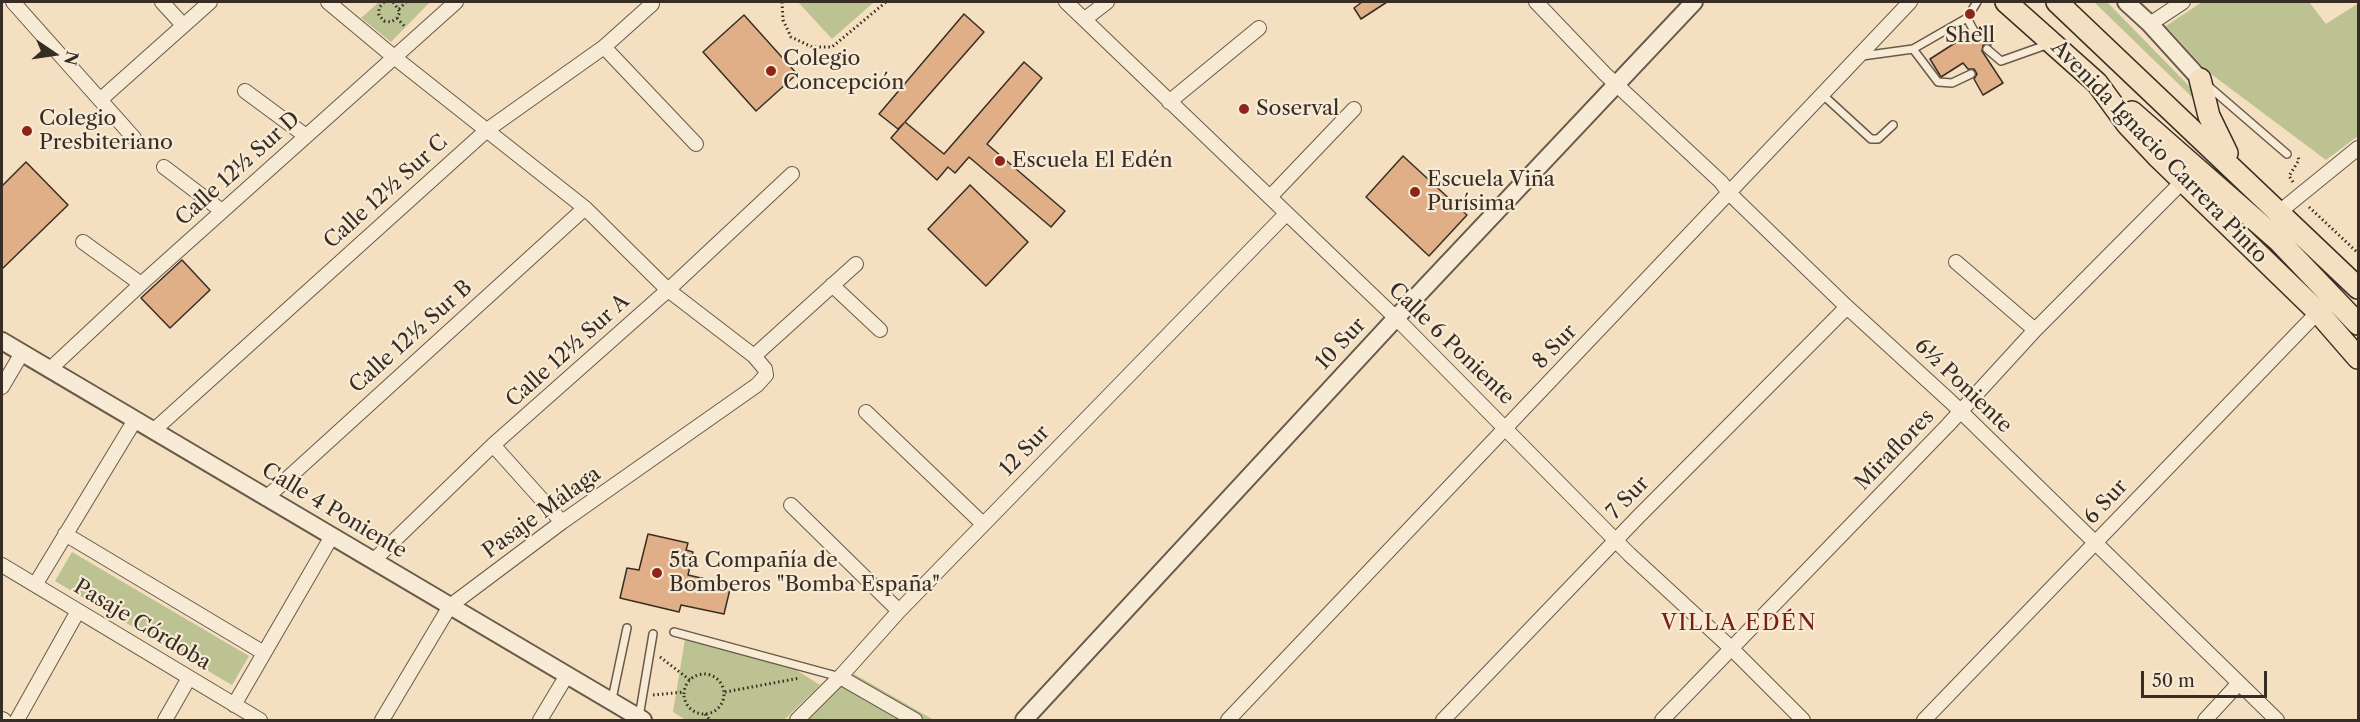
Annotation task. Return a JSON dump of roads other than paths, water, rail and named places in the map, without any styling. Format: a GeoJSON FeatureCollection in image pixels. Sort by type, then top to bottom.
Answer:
{"type":"FeatureCollection","features":[{"type":"Feature","properties":{"kind":"main road","name":"Avenida Ignacio Carrera Pinto"},"geometry":{"type":"LineString","coordinates":[[2006,2],[2097,82],[2127,124],[2182,182],[2318,312],[2358,358]]}},
{"type":"Feature","properties":{"kind":"main road","name":"Avenida Ignacio Carrera Pinto"},"geometry":{"type":"LineString","coordinates":[[2057,2],[2238,172],[2278,213],[2355,283]]}},
{"type":"Feature","properties":{"kind":"main road"},"geometry":{"type":"LineString","coordinates":[[2200,79],[2215,131],[2238,172]]}},
{"type":"Feature","properties":{"kind":"main road"},"geometry":{"type":"LineString","coordinates":[[2097,82],[2278,240],[2358,324]]}},
{"type":"Feature","properties":{"kind":"street"},"geometry":{"type":"LineString","coordinates":[[13,2],[134,138]]}},
{"type":"Feature","properties":{"kind":"street"},"geometry":{"type":"LineString","coordinates":[[162,2],[183,25]]}},
{"type":"Feature","properties":{"kind":"street"},"geometry":{"type":"LineString","coordinates":[[100,100],[210,2]]}},
{"type":"Feature","properties":{"kind":"street"},"geometry":{"type":"LineString","coordinates":[[328,2],[585,208],[668,290],[754,356],[856,264]]}},
{"type":"Feature","properties":{"kind":"street","name":"Calle 6 Poniente"},"geometry":{"type":"LineString","coordinates":[[1066,2],[1396,318],[1617,540],[1803,720]]}},
{"type":"Feature","properties":{"kind":"street"},"geometry":{"type":"LineString","coordinates":[[1085,19],[1107,2]]}},
{"type":"Feature","properties":{"kind":"street","name":"6½ Poniente"},"geometry":{"type":"LineString","coordinates":[[1536,2],[1617,85],[1721,182],[1730,194],[1960,412],[2277,720]]}},
{"type":"Feature","properties":{"kind":"street","name":"10 Sur"},"geometry":{"type":"LineString","coordinates":[[1024,720],[1396,318],[1694,2]]}},
{"type":"Feature","properties":{"kind":"street","name":"8 Sur"},"geometry":{"type":"LineString","coordinates":[[1228,720],[1910,2]]}},
{"type":"Feature","properties":{"kind":"street"},"geometry":{"type":"LineString","coordinates":[[2126,2],[2151,24],[2200,79]]}},
{"type":"Feature","properties":{"kind":"street"},"geometry":{"type":"LineString","coordinates":[[2151,24],[2183,2]]}},
{"type":"Feature","properties":{"kind":"street","name":"Calle 12½ Sur C"},"geometry":{"type":"LineString","coordinates":[[153,431],[487,130],[604,47],[656,3]]}},
{"type":"Feature","properties":{"kind":"street","name":"Calle 12½ Sur D"},"geometry":{"type":"LineString","coordinates":[[50,369],[141,284],[394,57],[448,4]]}},
{"type":"Feature","properties":{"kind":"street"},"geometry":{"type":"LineString","coordinates":[[1169,102],[1259,28]]}},
{"type":"Feature","properties":{"kind":"street"},"geometry":{"type":"LineString","coordinates":[[604,47],[696,144]]}},
{"type":"Feature","properties":{"kind":"street"},"geometry":{"type":"LineString","coordinates":[[245,91],[306,136]]}},
{"type":"Feature","properties":{"kind":"street"},"geometry":{"type":"LineString","coordinates":[[1270,197],[1354,109]]}},
{"type":"Feature","properties":{"kind":"street"},"geometry":{"type":"LineString","coordinates":[[2278,213],[2358,148]]}},
{"type":"Feature","properties":{"kind":"street"},"geometry":{"type":"LineString","coordinates":[[164,167],[222,211]]}},
{"type":"Feature","properties":{"kind":"street","name":"Calle 12½ Sur A"},"geometry":{"type":"LineString","coordinates":[[373,561],[493,445],[668,290],[792,174]]}},
{"type":"Feature","properties":{"kind":"street","name":"Miraflores"},"geometry":{"type":"LineString","coordinates":[[1662,720],[1960,412],[2035,330],[2182,182]]}},
{"type":"Feature","properties":{"kind":"street","name":"Calle 12½ Sur B"},"geometry":{"type":"LineString","coordinates":[[266,498],[585,208]]}},
{"type":"Feature","properties":{"kind":"street","name":"12 Sur"},"geometry":{"type":"LineString","coordinates":[[797,720],[983,524],[1286,214]]}},
{"type":"Feature","properties":{"kind":"street"},"geometry":{"type":"LineString","coordinates":[[82,242],[141,284]]}},
{"type":"Feature","properties":{"kind":"street"},"geometry":{"type":"LineString","coordinates":[[1956,262],[2035,330]]}},
{"type":"Feature","properties":{"kind":"street"},"geometry":{"type":"LineString","coordinates":[[832,285],[880,330]]}},
{"type":"Feature","properties":{"kind":"street","name":"7 Sur"},"geometry":{"type":"LineString","coordinates":[[1443,720],[1847,307]]}},
{"type":"Feature","properties":{"kind":"street","name":"6 Sur"},"geometry":{"type":"LineString","coordinates":[[1924,720],[2318,312]]}},
{"type":"Feature","properties":{"kind":"street","name":"Calle 4 Poniente"},"geometry":{"type":"LineString","coordinates":[[2,341],[641,719]]}},
{"type":"Feature","properties":{"kind":"street"},"geometry":{"type":"LineString","coordinates":[[2,387],[22,353]]}},
{"type":"Feature","properties":{"kind":"street","name":"Pasaje Málaga"},"geometry":{"type":"LineString","coordinates":[[382,720],[450,606],[562,522],[758,386],[766,375],[763,365],[754,356]]}},
{"type":"Feature","properties":{"kind":"street"},"geometry":{"type":"LineString","coordinates":[[866,412],[983,524]]}},
{"type":"Feature","properties":{"kind":"street"},"geometry":{"type":"LineString","coordinates":[[35,585],[135,420]]}},
{"type":"Feature","properties":{"kind":"street"},"geometry":{"type":"LineString","coordinates":[[493,445],[562,522]]}},
{"type":"Feature","properties":{"kind":"street"},"geometry":{"type":"LineString","coordinates":[[791,505],[899,611]]}},
{"type":"Feature","properties":{"kind":"street"},"geometry":{"type":"LineString","coordinates":[[65,534],[264,653]]}},
{"type":"Feature","properties":{"kind":"street"},"geometry":{"type":"LineString","coordinates":[[234,705],[332,536]]}},
{"type":"Feature","properties":{"kind":"street","name":"Pasaje Córdoba"},"geometry":{"type":"LineString","coordinates":[[2,565],[260,720]]}},
{"type":"Feature","properties":{"kind":"street"},"geometry":{"type":"LineString","coordinates":[[17,720],[78,610]]}},
{"type":"Feature","properties":{"kind":"street"},"geometry":{"type":"LineString","coordinates":[[540,720],[567,675]]}},
{"type":"Feature","properties":{"kind":"street"},"geometry":{"type":"LineString","coordinates":[[840,677],[915,720]]}},
{"type":"Feature","properties":{"kind":"street"},"geometry":{"type":"LineString","coordinates":[[165,720],[189,678]]}},
{"type":"Feature","properties":{"kind":"street"},"geometry":{"type":"LineString","coordinates":[[2205,720],[2239,683]]}},
{"type":"Feature","properties":{"kind":"lane"},"geometry":{"type":"LineString","coordinates":[[1861,56],[1913,49],[1967,18],[1977,2]]}},
{"type":"Feature","properties":{"kind":"lane"},"geometry":{"type":"LineString","coordinates":[[1967,18],[1974,31]]}},
{"type":"Feature","properties":{"kind":"lane"},"geometry":{"type":"LineString","coordinates":[[1993,64],[2053,43]]}},
{"type":"Feature","properties":{"kind":"lane"},"geometry":{"type":"LineString","coordinates":[[1913,49],[1938,82],[1952,83],[1971,74]]}},
{"type":"Feature","properties":{"kind":"lane"},"geometry":{"type":"LineString","coordinates":[[1987,49],[2001,61]]}},
{"type":"Feature","properties":{"kind":"lane"},"geometry":{"type":"LineString","coordinates":[[2200,79],[2287,154]]}},
{"type":"Feature","properties":{"kind":"lane"},"geometry":{"type":"LineString","coordinates":[[1823,95],[1871,139],[1878,139],[1893,125]]}},
{"type":"Feature","properties":{"kind":"lane"},"geometry":{"type":"LineString","coordinates":[[611,702],[627,628]]}},
{"type":"Feature","properties":{"kind":"lane"},"geometry":{"type":"LineString","coordinates":[[674,632],[840,677]]}},
{"type":"Feature","properties":{"kind":"lane"},"geometry":{"type":"LineString","coordinates":[[641,719],[653,634]]}},
{"type":"Feature","properties":{"kind":"place","name":"Shell"},"geometry":{"type":"Point","coordinates":[1970,14]}},
{"type":"Feature","properties":{"kind":"place","name":"Colegio Concepción"},"geometry":{"type":"Point","coordinates":[771,71]}},
{"type":"Feature","properties":{"kind":"place","name":"Soserval"},"geometry":{"type":"Point","coordinates":[1244,109]}},
{"type":"Feature","properties":{"kind":"place","name":"Colegio Presbiteriano"},"geometry":{"type":"Point","coordinates":[27,131]}},
{"type":"Feature","properties":{"kind":"place","name":"Escuela El Edén"},"geometry":{"type":"Point","coordinates":[1000,161]}},
{"type":"Feature","properties":{"kind":"place","name":"Escuela Viña Purísima"},"geometry":{"type":"Point","coordinates":[1415,192]}},
{"type":"Feature","properties":{"kind":"place","name":"5ta Compañía de Bomberos \"Bomba España\""},"geometry":{"type":"Point","coordinates":[657,573]}},
{"type":"Feature","properties":{"kind":"district","name":"VILLA EDÉN"},"geometry":{"type":"Point","coordinates":[1739,624]}}]}
